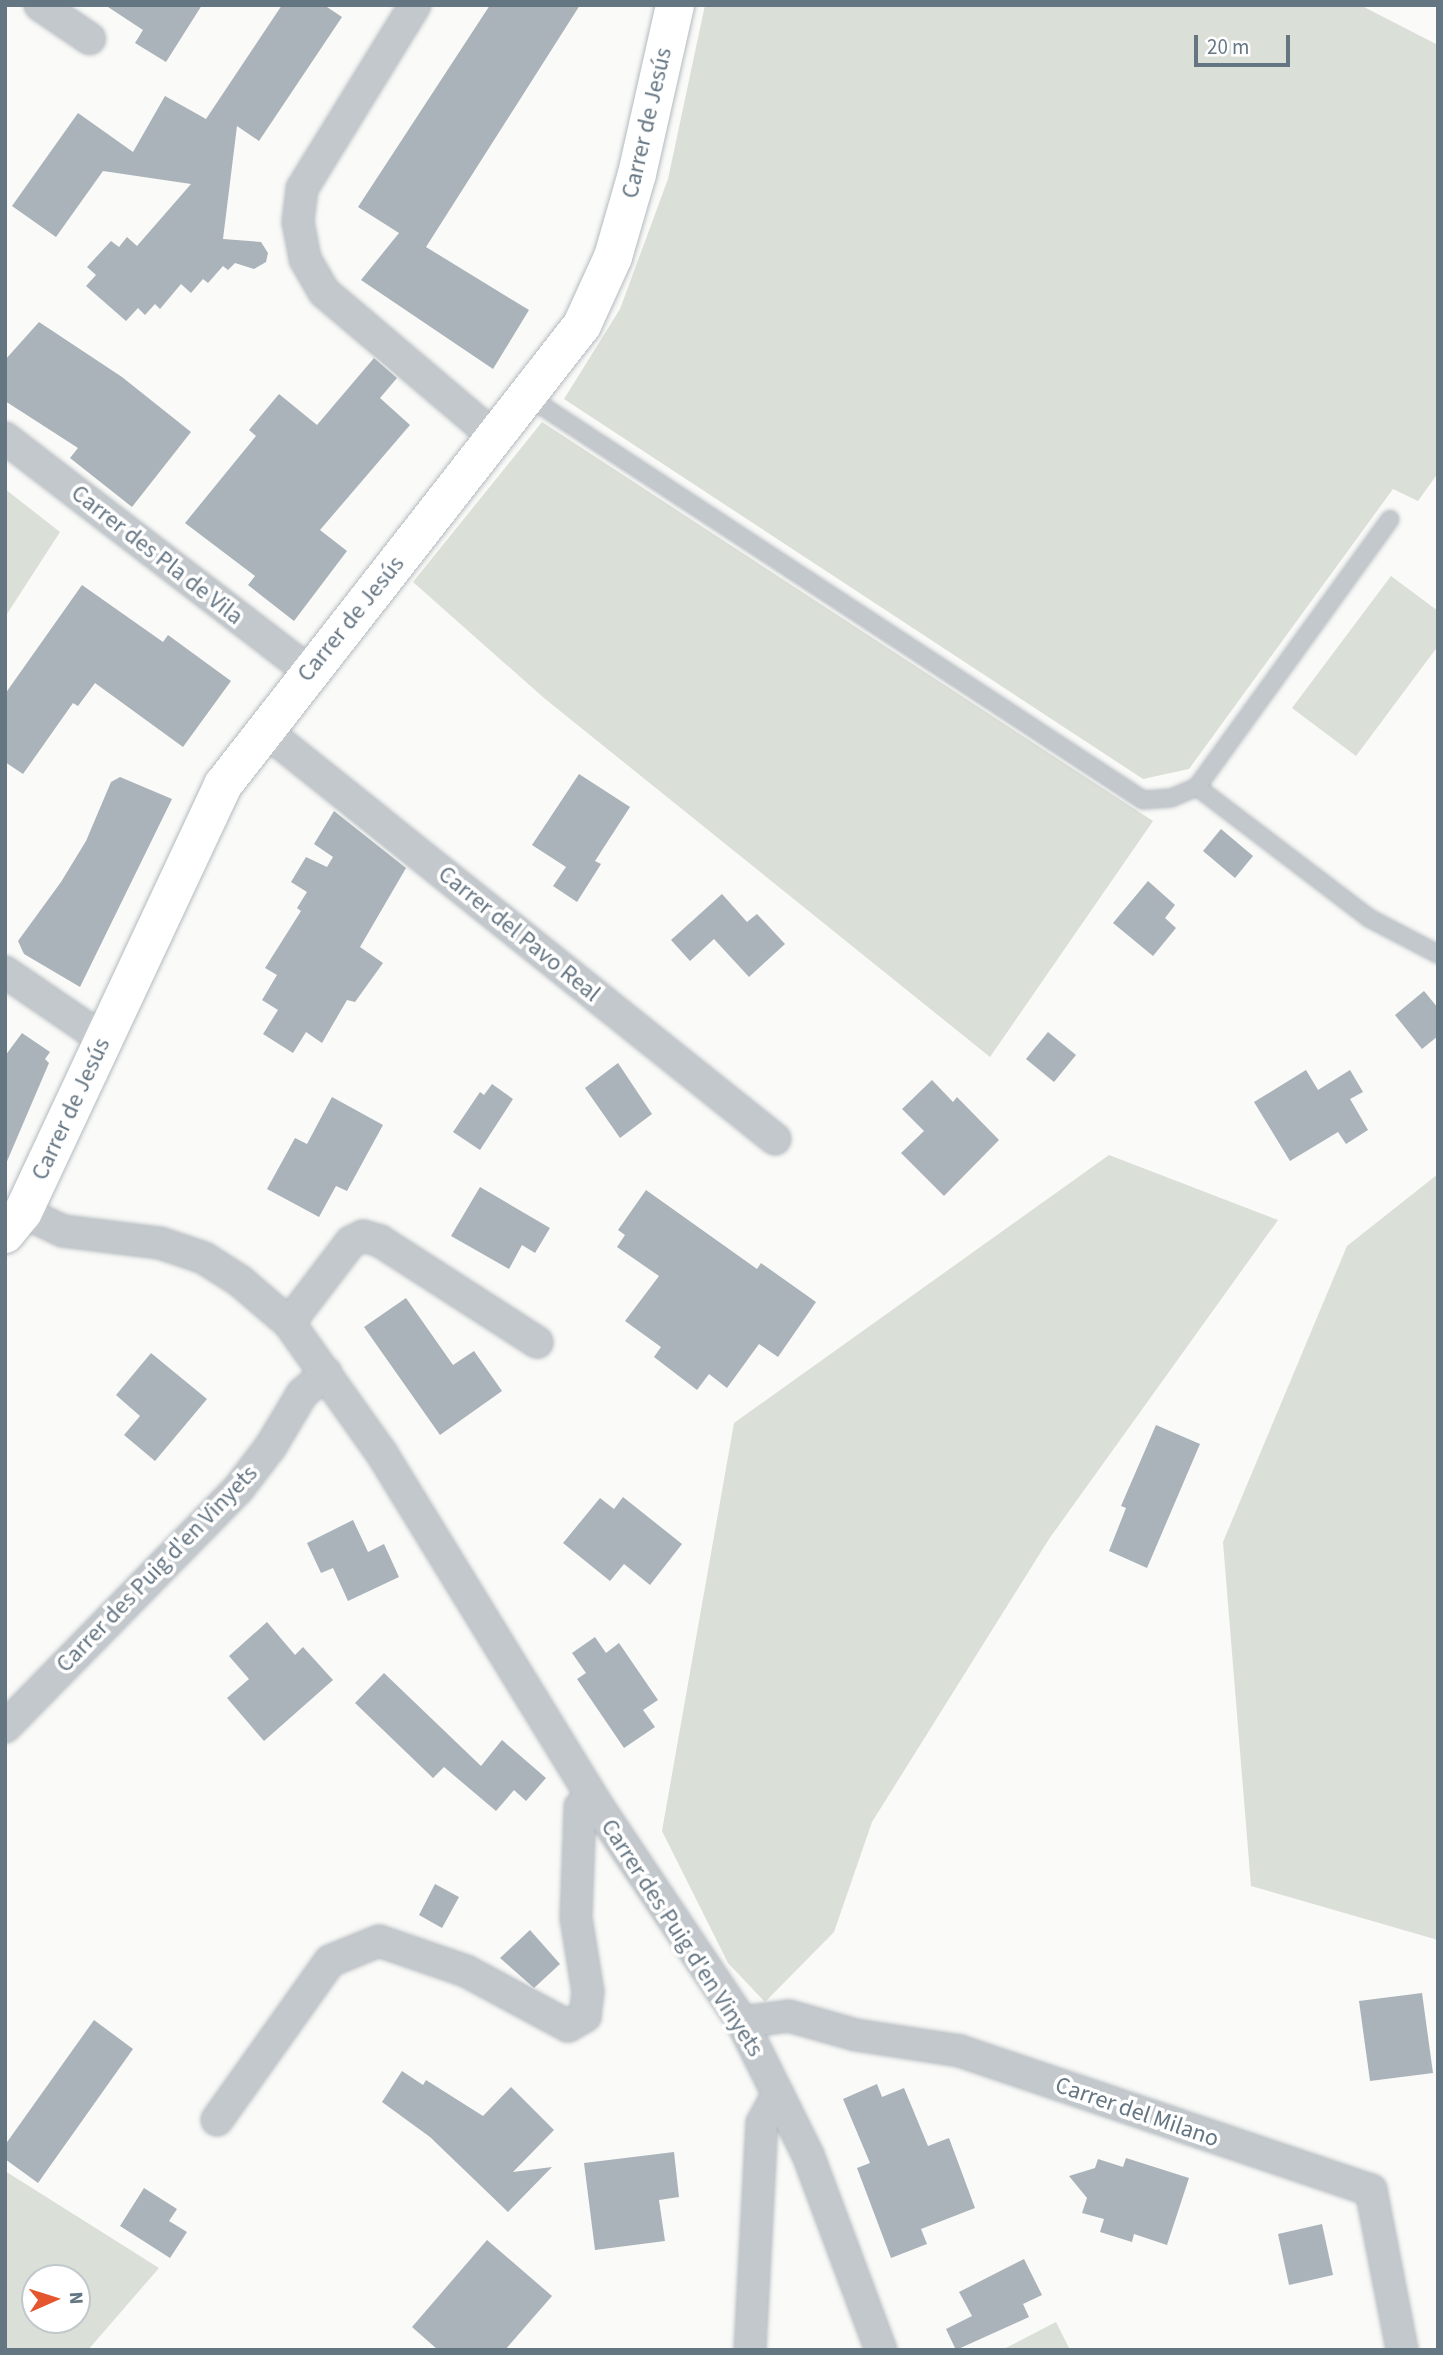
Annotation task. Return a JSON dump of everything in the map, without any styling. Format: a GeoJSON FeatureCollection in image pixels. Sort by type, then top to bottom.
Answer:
{"type":"FeatureCollection","features":[{"type":"Feature","properties":{"kind":"street"},"geometry":{"type":"LineString","coordinates":[[40,5],[90,39]]}},
{"type":"Feature","properties":{"kind":"street"},"geometry":{"type":"LineString","coordinates":[[415,5],[302,188],[298,222],[304,260],[324,292],[496,438]]}},
{"type":"Feature","properties":{"kind":"street","name":"Carrer de Jesús"},"geometry":{"type":"LineString","coordinates":[[14,1223],[223,786],[263,729],[530,398],[582,325],[613,257],[637,174],[675,5]]}},
{"type":"Feature","properties":{"kind":"street","name":"Carrer des Pla de Vila"},"geometry":{"type":"LineString","coordinates":[[5,438],[309,671]]}},
{"type":"Feature","properties":{"kind":"street","name":"Carrer del Pavo Real"},"geometry":{"type":"LineString","coordinates":[[263,729],[775,1139]]}},
{"type":"Feature","properties":{"kind":"street"},"geometry":{"type":"LineString","coordinates":[[5,972],[103,1040]]}},
{"type":"Feature","properties":{"kind":"street","name":"Carrer des Puig d'en Vinyets"},"geometry":{"type":"LineString","coordinates":[[14,1223],[160,1243],[204,1258],[240,1281],[289,1323],[326,1373],[463,1581],[593,1799],[742,2022],[808,2155],[881,2350]]}},
{"type":"Feature","properties":{"kind":"street"},"geometry":{"type":"LineString","coordinates":[[289,1323],[351,1242],[363,1236],[380,1241],[537,1342]]}},
{"type":"Feature","properties":{"kind":"street","name":"Carrer des Puig d'en Vinyets"},"geometry":{"type":"LineString","coordinates":[[5,1727],[239,1488],[271,1447],[302,1394],[326,1373]]}},
{"type":"Feature","properties":{"kind":"street","name":"Carrer des Puig d'en Vinyets"},"geometry":{"type":"LineString","coordinates":[[217,2120],[330,1961],[379,1941],[466,1971],[568,2026],[585,2016],[588,1993],[576,1918],[580,1807],[593,1799]]}},
{"type":"Feature","properties":{"kind":"street","name":"Carrer del Milano"},"geometry":{"type":"LineString","coordinates":[[742,2022],[789,2016],[856,2035],[960,2051],[1371,2190],[1402,2350]]}},
{"type":"Feature","properties":{"kind":"street"},"geometry":{"type":"LineString","coordinates":[[750,2350],[762,2123],[778,2094]]}},
{"type":"Feature","properties":{"kind":"lane"},"geometry":{"type":"LineString","coordinates":[[530,398],[1143,800],[1171,798],[1197,788],[1390,519]]}},
{"type":"Feature","properties":{"kind":"lane"},"geometry":{"type":"LineString","coordinates":[[1197,788],[1369,918],[1438,954]]}},
{"type":"Feature","properties":{"kind":"shaded area"},"geometry":{"type":"Polygon","coordinates":[[[705,5],[1360,5],[1438,45],[1438,473],[1418,501],[1393,489],[1189,769],[1143,779],[564,399],[620,309],[668,179],[705,5]]]}},
{"type":"Feature","properties":{"kind":"shaded area"},"geometry":{"type":"Polygon","coordinates":[[[542,422],[1153,821],[990,1057],[544,698],[413,582],[542,422]]]}},
{"type":"Feature","properties":{"kind":"shaded area"},"geometry":{"type":"Polygon","coordinates":[[[5,489],[60,532],[5,617],[5,489]]]}},
{"type":"Feature","properties":{"kind":"shaded area"},"geometry":{"type":"Polygon","coordinates":[[[1391,576],[1438,611],[1438,646],[1356,756],[1292,708],[1391,576]]]}},
{"type":"Feature","properties":{"kind":"shaded area"},"geometry":{"type":"Polygon","coordinates":[[[1109,1155],[1278,1220],[1049,1539],[872,1822],[834,1932],[765,2002],[728,1963],[662,1831],[734,1423],[1109,1155]]]}},
{"type":"Feature","properties":{"kind":"shaded area"},"geometry":{"type":"Polygon","coordinates":[[[1438,1174],[1438,1940],[1251,1886],[1223,1542],[1347,1246],[1438,1174]]]}},
{"type":"Feature","properties":{"kind":"shaded area"},"geometry":{"type":"Polygon","coordinates":[[[5,2171],[159,2268],[88,2350],[5,2350],[5,2171]]]}},
{"type":"Feature","properties":{"kind":"shaded area"},"geometry":{"type":"Polygon","coordinates":[[[1056,2322],[1070,2350],[1002,2350],[1056,2322]]]}},
{"type":"Feature","properties":{"kind":"building"},"geometry":{"type":"Polygon","coordinates":[[[105,5],[202,5],[166,62],[135,43],[143,30],[105,5]]]}},
{"type":"Feature","properties":{"kind":"building"},"geometry":{"type":"Polygon","coordinates":[[[282,5],[324,5],[342,17],[259,141],[237,126],[223,239],[261,242],[268,253],[266,262],[254,269],[235,263],[228,270],[223,266],[208,283],[203,279],[191,293],[181,284],[160,309],[155,304],[145,315],[138,308],[126,321],[86,286],[96,275],[87,267],[111,241],[119,247],[127,237],[137,246],[191,184],[103,171],[56,237],[12,206],[78,113],[133,152],[165,96],[206,119],[282,5]]]}},
{"type":"Feature","properties":{"kind":"building"},"geometry":{"type":"Polygon","coordinates":[[[490,5],[580,5],[426,247],[529,310],[493,369],[361,280],[399,233],[358,207],[490,5]]]}},
{"type":"Feature","properties":{"kind":"building"},"geometry":{"type":"Polygon","coordinates":[[[39,322],[122,377],[191,432],[132,507],[70,458],[78,448],[5,401],[5,360],[39,322]]]}},
{"type":"Feature","properties":{"kind":"building"},"geometry":{"type":"Polygon","coordinates":[[[374,358],[397,378],[380,398],[410,425],[320,530],[347,551],[294,621],[248,585],[255,576],[185,523],[256,436],[249,430],[279,394],[317,425],[374,358]]]}},
{"type":"Feature","properties":{"kind":"building"},"geometry":{"type":"Polygon","coordinates":[[[82,585],[163,642],[168,635],[231,681],[183,747],[95,683],[78,706],[73,703],[23,774],[5,762],[5,694],[82,585]]]}},
{"type":"Feature","properties":{"kind":"building"},"geometry":{"type":"Polygon","coordinates":[[[579,774],[630,807],[595,861],[601,864],[577,902],[553,886],[566,867],[532,845],[579,774]]]}},
{"type":"Feature","properties":{"kind":"building"},"geometry":{"type":"Polygon","coordinates":[[[120,777],[172,799],[80,987],[24,954],[18,941],[61,882],[86,841],[111,782],[120,777]]]}},
{"type":"Feature","properties":{"kind":"building"},"geometry":{"type":"Polygon","coordinates":[[[334,811],[406,868],[360,947],[383,963],[355,1002],[347,1000],[322,1043],[306,1032],[293,1053],[263,1034],[278,1010],[262,1000],[277,975],[265,968],[301,911],[297,908],[307,892],[291,882],[306,857],[327,867],[333,857],[314,844],[334,811]]]}},
{"type":"Feature","properties":{"kind":"building"},"geometry":{"type":"Polygon","coordinates":[[[1221,829],[1253,856],[1235,878],[1203,851],[1221,829]]]}},
{"type":"Feature","properties":{"kind":"building"},"geometry":{"type":"Polygon","coordinates":[[[1148,881],[1175,905],[1165,918],[1176,928],[1153,956],[1113,923],[1148,881]]]}},
{"type":"Feature","properties":{"kind":"building"},"geometry":{"type":"Polygon","coordinates":[[[722,894],[747,922],[757,914],[785,944],[749,977],[714,939],[690,961],[671,940],[722,894]]]}},
{"type":"Feature","properties":{"kind":"building"},"geometry":{"type":"Polygon","coordinates":[[[1424,991],[1438,1008],[1438,1036],[1422,1049],[1395,1015],[1424,991]]]}},
{"type":"Feature","properties":{"kind":"building"},"geometry":{"type":"Polygon","coordinates":[[[1048,1032],[1076,1055],[1054,1082],[1026,1059],[1048,1032]]]}},
{"type":"Feature","properties":{"kind":"building"},"geometry":{"type":"Polygon","coordinates":[[[22,1033],[50,1052],[45,1059],[49,1063],[5,1166],[5,1056],[22,1033]]]}},
{"type":"Feature","properties":{"kind":"building"},"geometry":{"type":"Polygon","coordinates":[[[618,1063],[652,1114],[620,1138],[585,1088],[618,1063]]]}},
{"type":"Feature","properties":{"kind":"building"},"geometry":{"type":"Polygon","coordinates":[[[1306,1070],[1318,1090],[1350,1070],[1363,1092],[1350,1099],[1368,1130],[1346,1144],[1338,1132],[1290,1161],[1254,1102],[1306,1070]]]}},
{"type":"Feature","properties":{"kind":"building"},"geometry":{"type":"Polygon","coordinates":[[[932,1080],[953,1102],[957,1097],[999,1140],[944,1196],[901,1153],[924,1131],[902,1109],[932,1080]]]}},
{"type":"Feature","properties":{"kind":"building"},"geometry":{"type":"Polygon","coordinates":[[[492,1084],[513,1099],[480,1150],[453,1132],[480,1092],[484,1095],[492,1084]]]}},
{"type":"Feature","properties":{"kind":"building"},"geometry":{"type":"Polygon","coordinates":[[[332,1097],[383,1125],[347,1191],[336,1186],[319,1217],[267,1189],[295,1138],[307,1144],[332,1097]]]}},
{"type":"Feature","properties":{"kind":"building"},"geometry":{"type":"Polygon","coordinates":[[[480,1187],[550,1228],[535,1253],[522,1245],[509,1269],[451,1236],[480,1187]]]}},
{"type":"Feature","properties":{"kind":"building"},"geometry":{"type":"Polygon","coordinates":[[[646,1190],[757,1269],[761,1263],[816,1302],[778,1357],[759,1344],[727,1388],[709,1374],[697,1390],[654,1357],[661,1347],[625,1321],[659,1276],[617,1247],[625,1235],[618,1230],[646,1190]]]}},
{"type":"Feature","properties":{"kind":"building"},"geometry":{"type":"Polygon","coordinates":[[[406,1298],[453,1365],[474,1351],[502,1391],[440,1435],[364,1327],[406,1298]]]}},
{"type":"Feature","properties":{"kind":"building"},"geometry":{"type":"Polygon","coordinates":[[[151,1353],[207,1399],[155,1461],[124,1435],[140,1416],[116,1395],[151,1353]]]}},
{"type":"Feature","properties":{"kind":"building"},"geometry":{"type":"Polygon","coordinates":[[[1156,1425],[1200,1444],[1147,1568],[1109,1551],[1126,1508],[1121,1506],[1156,1425]]]}},
{"type":"Feature","properties":{"kind":"building"},"geometry":{"type":"Polygon","coordinates":[[[623,1497],[682,1544],[650,1585],[624,1564],[610,1581],[563,1543],[600,1498],[614,1509],[623,1497]]]}},
{"type":"Feature","properties":{"kind":"building"},"geometry":{"type":"Polygon","coordinates":[[[353,1520],[368,1552],[384,1544],[399,1577],[348,1601],[333,1568],[321,1573],[307,1543],[353,1520]]]}},
{"type":"Feature","properties":{"kind":"building"},"geometry":{"type":"Polygon","coordinates":[[[267,1622],[295,1655],[303,1647],[333,1680],[264,1741],[227,1698],[249,1679],[229,1656],[267,1622]]]}},
{"type":"Feature","properties":{"kind":"building"},"geometry":{"type":"Polygon","coordinates":[[[595,1637],[606,1653],[619,1643],[658,1700],[643,1710],[655,1727],[624,1748],[577,1679],[586,1673],[572,1653],[595,1637]]]}},
{"type":"Feature","properties":{"kind":"building"},"geometry":{"type":"Polygon","coordinates":[[[384,1673],[481,1766],[502,1740],[546,1778],[526,1801],[514,1790],[496,1811],[444,1767],[433,1778],[355,1703],[384,1673]]]}},
{"type":"Feature","properties":{"kind":"building"},"geometry":{"type":"Polygon","coordinates":[[[435,1884],[459,1897],[442,1928],[419,1915],[435,1884]]]}},
{"type":"Feature","properties":{"kind":"building"},"geometry":{"type":"Polygon","coordinates":[[[530,1930],[560,1964],[534,1988],[500,1958],[530,1930]]]}},
{"type":"Feature","properties":{"kind":"building"},"geometry":{"type":"Polygon","coordinates":[[[1422,1993],[1433,2073],[1370,2081],[1359,2001],[1422,1993]]]}},
{"type":"Feature","properties":{"kind":"building"},"geometry":{"type":"Polygon","coordinates":[[[94,2020],[133,2049],[38,2183],[5,2159],[5,2145],[94,2020]]]}},
{"type":"Feature","properties":{"kind":"building"},"geometry":{"type":"Polygon","coordinates":[[[402,2071],[423,2085],[426,2080],[483,2116],[511,2087],[554,2130],[513,2172],[552,2167],[508,2212],[430,2137],[382,2102],[402,2071]]]}},
{"type":"Feature","properties":{"kind":"building"},"geometry":{"type":"Polygon","coordinates":[[[877,2084],[882,2097],[904,2088],[928,2146],[949,2138],[975,2208],[921,2229],[927,2244],[891,2258],[857,2168],[870,2163],[843,2099],[877,2084]]]}},
{"type":"Feature","properties":{"kind":"building"},"geometry":{"type":"Polygon","coordinates":[[[674,2152],[679,2197],[659,2200],[665,2241],[595,2250],[584,2163],[674,2152]]]}},
{"type":"Feature","properties":{"kind":"building"},"geometry":{"type":"Polygon","coordinates":[[[1126,2158],[1189,2178],[1167,2245],[1134,2234],[1132,2242],[1100,2232],[1104,2219],[1082,2213],[1087,2198],[1069,2176],[1095,2168],[1098,2159],[1123,2167],[1126,2158]]]}},
{"type":"Feature","properties":{"kind":"building"},"geometry":{"type":"Polygon","coordinates":[[[144,2188],[177,2209],[169,2221],[187,2232],[170,2258],[120,2226],[144,2188]]]}},
{"type":"Feature","properties":{"kind":"building"},"geometry":{"type":"Polygon","coordinates":[[[1322,2224],[1333,2275],[1289,2285],[1278,2234],[1322,2224]]]}},
{"type":"Feature","properties":{"kind":"building"},"geometry":{"type":"Polygon","coordinates":[[[487,2240],[552,2296],[505,2350],[438,2350],[412,2327],[487,2240]]]}},
{"type":"Feature","properties":{"kind":"building"},"geometry":{"type":"Polygon","coordinates":[[[1024,2259],[1042,2295],[1023,2304],[1029,2317],[956,2350],[946,2329],[972,2316],[959,2292],[1024,2259]]]}}]}
